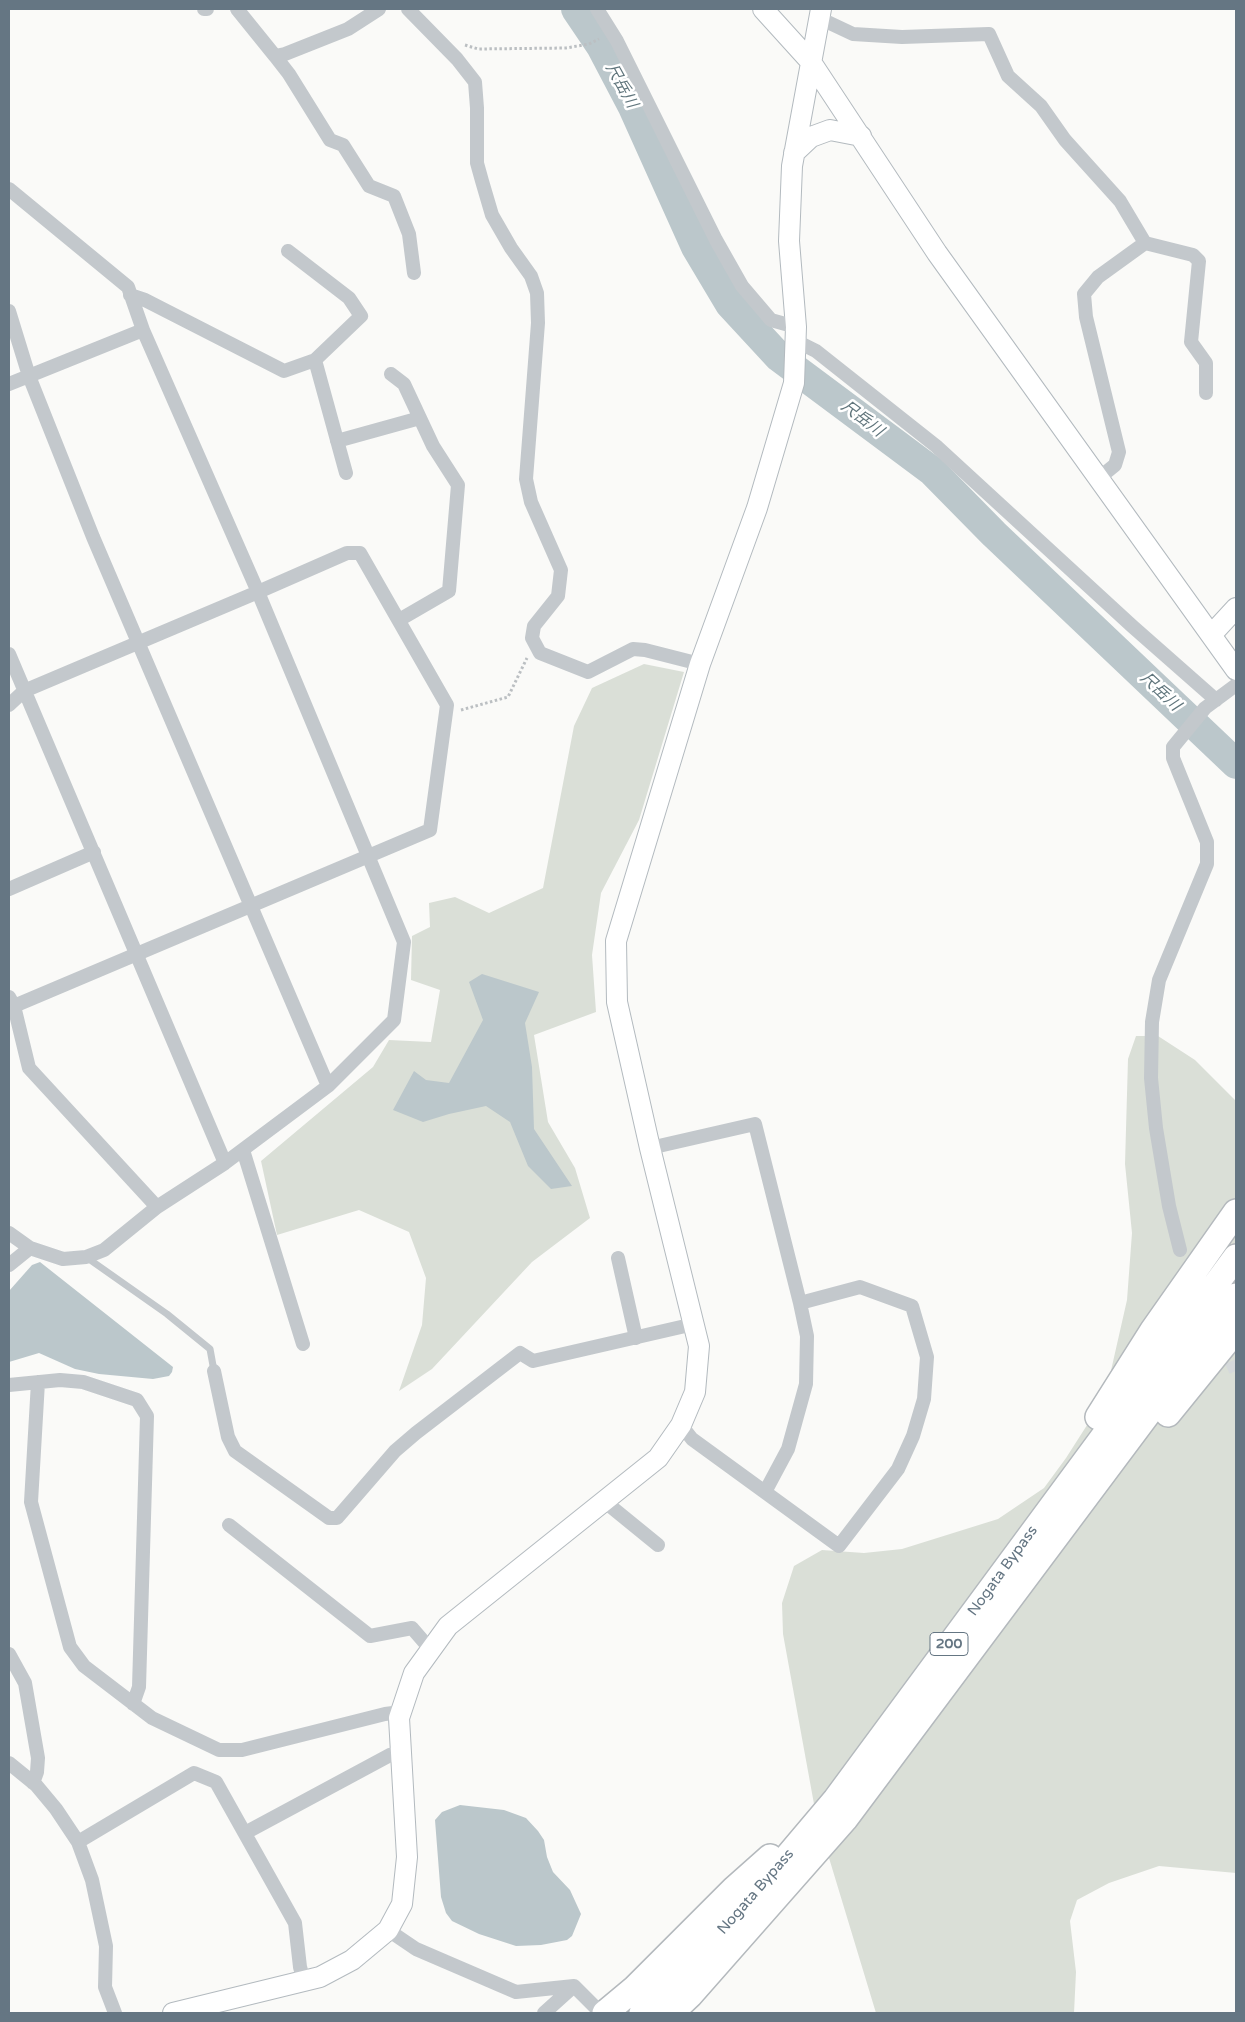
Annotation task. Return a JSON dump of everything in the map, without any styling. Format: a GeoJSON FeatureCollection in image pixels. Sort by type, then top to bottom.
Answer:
{"type":"FeatureCollection","features":[{"type":"Feature","properties":{"kind":"highway"},"geometry":{"type":"LineString","coordinates":[[1008,1582],[1153,1330],[1236,1212]]}},
{"type":"Feature","properties":{"kind":"highway","name":"Nogata Bypass"},"geometry":{"type":"LineString","coordinates":[[671,2013],[696,1988],[840,1809],[1008,1582],[1236,1257]]}},
{"type":"Feature","properties":{"kind":"highway","name":"Nogata Bypass"},"geometry":{"type":"LineString","coordinates":[[1008,1582],[1236,1296]]}},
{"type":"Feature","properties":{"kind":"highway"},"geometry":{"type":"LineString","coordinates":[[1008,1582],[1123,1468],[1236,1330]]}},
{"type":"Feature","properties":{"kind":"highway"},"geometry":{"type":"LineString","coordinates":[[605,2013],[635,1988],[734,1889],[840,1809]]}},
{"type":"Feature","properties":{"kind":"highway"},"geometry":{"type":"LineString","coordinates":[[696,2013],[791,1903],[840,1809]]}},
{"type":"Feature","properties":{"kind":"highway","name":"Nogata Bypass"},"geometry":{"type":"LineString","coordinates":[[642,2013],[727,1928],[840,1809]]}},
{"type":"Feature","properties":{"kind":"street"},"geometry":{"type":"LineString","coordinates":[[237,9],[289,74],[330,140],[343,145],[369,186],[394,196],[409,234],[414,273]]}},
{"type":"Feature","properties":{"kind":"street"},"geometry":{"type":"LineString","coordinates":[[275,56],[285,54],[348,29],[379,9]]}},
{"type":"Feature","properties":{"kind":"street"},"geometry":{"type":"LineString","coordinates":[[408,9],[457,59],[475,82],[478,163],[492,215],[511,248],[531,276],[537,292],[538,323],[526,479],[531,502],[561,570],[558,596],[534,626],[532,638],[540,653],[588,672],[633,649],[645,650],[700,664]]}},
{"type":"Feature","properties":{"kind":"street"},"geometry":{"type":"LineString","coordinates":[[597,9],[618,41],[716,240],[742,286],[771,320],[816,350],[936,446],[1132,626],[1216,700]]}},
{"type":"Feature","properties":{"kind":"street"},"geometry":{"type":"LineString","coordinates":[[763,9],[811,62],[937,253],[1236,670]]}},
{"type":"Feature","properties":{"kind":"street"},"geometry":{"type":"LineString","coordinates":[[173,2013],[320,1977],[352,1960],[388,1930],[402,1904],[408,1857],[399,1718],[414,1673],[448,1626],[658,1458],[681,1425],[695,1392],[699,1346],[650,1148],[617,1002],[616,941],[700,664],[757,508],[794,383],[796,337],[789,241],[792,166],[820,14],[853,34],[902,37],[989,34],[1008,76],[1041,106],[1065,140],[1120,201],[1145,243],[1193,255],[1199,261],[1191,342],[1206,363],[1206,392]]}},
{"type":"Feature","properties":{"kind":"street"},"geometry":{"type":"LineString","coordinates":[[794,153],[811,137],[830,130],[861,136]]}},
{"type":"Feature","properties":{"kind":"street"},"geometry":{"type":"LineString","coordinates":[[9,189],[128,287],[143,330],[258,592],[404,942],[394,1020],[328,1086],[243,1150],[157,1207],[104,1250],[86,1257],[64,1259],[30,1248],[9,1233]]}},
{"type":"Feature","properties":{"kind":"street"},"geometry":{"type":"LineString","coordinates":[[1099,478],[1115,465],[1119,452],[1086,317],[1084,294],[1098,277],[1145,243]]}},
{"type":"Feature","properties":{"kind":"street"},"geometry":{"type":"LineString","coordinates":[[130,295],[146,300],[284,371],[315,360],[360,316],[349,298],[288,251]]}},
{"type":"Feature","properties":{"kind":"street"},"geometry":{"type":"LineString","coordinates":[[9,311],[29,376],[93,537],[328,1086]]}},
{"type":"Feature","properties":{"kind":"street"},"geometry":{"type":"LineString","coordinates":[[9,384],[143,330]]}},
{"type":"Feature","properties":{"kind":"street"},"geometry":{"type":"LineString","coordinates":[[315,360],[346,473]]}},
{"type":"Feature","properties":{"kind":"street"},"geometry":{"type":"LineString","coordinates":[[391,374],[404,384],[432,446],[458,485],[449,591],[399,620]]}},
{"type":"Feature","properties":{"kind":"street"},"geometry":{"type":"LineString","coordinates":[[337,441],[420,418]]}},
{"type":"Feature","properties":{"kind":"street"},"geometry":{"type":"LineString","coordinates":[[9,705],[24,692],[347,553],[360,554],[447,705],[430,830],[138,955],[11,1002],[29,1068],[157,1207]]}},
{"type":"Feature","properties":{"kind":"street"},"geometry":{"type":"LineString","coordinates":[[1212,634],[1236,608]]}},
{"type":"Feature","properties":{"kind":"street"},"geometry":{"type":"LineString","coordinates":[[9,654],[225,1163]]}},
{"type":"Feature","properties":{"kind":"street"},"geometry":{"type":"LineString","coordinates":[[1180,1250],[1169,1206],[1156,1128],[1151,1078],[1152,1022],[1159,980],[1207,864],[1206,842],[1173,758],[1174,747],[1204,708],[1236,685]]}},
{"type":"Feature","properties":{"kind":"street"},"geometry":{"type":"LineString","coordinates":[[9,889],[94,852]]}},
{"type":"Feature","properties":{"kind":"street"},"geometry":{"type":"LineString","coordinates":[[650,1148],[755,1124],[807,1336],[806,1384],[788,1449],[764,1492]]}},
{"type":"Feature","properties":{"kind":"street"},"geometry":{"type":"LineString","coordinates":[[243,1150],[303,1344]]}},
{"type":"Feature","properties":{"kind":"street"},"geometry":{"type":"LineString","coordinates":[[9,1265],[30,1248]]}},
{"type":"Feature","properties":{"kind":"street"},"geometry":{"type":"LineString","coordinates":[[618,1258],[636,1338]]}},
{"type":"Feature","properties":{"kind":"street"},"geometry":{"type":"LineString","coordinates":[[681,1425],[692,1439],[839,1546],[898,1469],[913,1436],[924,1399],[926,1357],[912,1306],[860,1287],[800,1303]]}},
{"type":"Feature","properties":{"kind":"street"},"geometry":{"type":"LineString","coordinates":[[214,1371],[228,1437],[235,1450],[329,1518],[337,1518],[394,1451],[520,1353],[533,1361],[694,1324]]}},
{"type":"Feature","properties":{"kind":"street"},"geometry":{"type":"LineString","coordinates":[[9,1385],[60,1380],[83,1382],[137,1400],[147,1416],[139,1687],[133,1704]]}},
{"type":"Feature","properties":{"kind":"street"},"geometry":{"type":"LineString","coordinates":[[38,1382],[31,1502],[70,1647],[84,1666],[152,1718],[219,1750],[242,1750],[385,1714],[401,1712]]}},
{"type":"Feature","properties":{"kind":"street"},"geometry":{"type":"LineString","coordinates":[[604,1502],[658,1545]]}},
{"type":"Feature","properties":{"kind":"street"},"geometry":{"type":"LineString","coordinates":[[229,1525],[370,1636],[412,1628],[431,1650]]}},
{"type":"Feature","properties":{"kind":"street"},"geometry":{"type":"LineString","coordinates":[[9,1654],[25,1683],[38,1758],[37,1772],[33,1783]]}},
{"type":"Feature","properties":{"kind":"street"},"geometry":{"type":"LineString","coordinates":[[245,1833],[390,1755],[401,1754]]}},
{"type":"Feature","properties":{"kind":"street"},"geometry":{"type":"LineString","coordinates":[[9,1763],[33,1783],[56,1809],[78,1842],[92,1880],[106,1946],[105,1987],[115,2013]]}},
{"type":"Feature","properties":{"kind":"street"},"geometry":{"type":"LineString","coordinates":[[78,1842],[194,1773],[216,1782],[295,1923],[300,1967],[304,1981]]}},
{"type":"Feature","properties":{"kind":"street"},"geometry":{"type":"LineString","coordinates":[[388,1930],[416,1949],[516,1992],[577,1989],[601,2013]]}},
{"type":"Feature","properties":{"kind":"street"},"geometry":{"type":"LineString","coordinates":[[544,2013],[577,1989]]}},
{"type":"Feature","properties":{"kind":"lane"},"geometry":{"type":"LineString","coordinates":[[86,1257],[167,1314],[210,1349],[214,1371]]}},
{"type":"Feature","properties":{"kind":"path"},"geometry":{"type":"LineString","coordinates":[[459,39],[465,45],[478,49],[566,48],[589,44]]}},
{"type":"Feature","properties":{"kind":"path"},"geometry":{"type":"LineString","coordinates":[[446,714],[508,697],[535,642]]}},
{"type":"Feature","properties":{"kind":"shaded area"},"geometry":{"type":"Polygon","coordinates":[[[644,664],[684,672],[639,820],[601,893],[592,955],[596,1012],[534,1035],[548,1122],[575,1168],[590,1218],[532,1262],[432,1369],[399,1391],[422,1325],[426,1278],[409,1232],[359,1210],[277,1235],[261,1161],[373,1067],[389,1040],[431,1042],[440,990],[411,980],[412,936],[430,927],[429,903],[455,897],[489,913],[543,888],[574,726],[592,688],[644,664]]]}},
{"type":"Feature","properties":{"kind":"shaded area"},"geometry":{"type":"Polygon","coordinates":[[[482,974],[539,992],[525,1023],[532,1067],[534,1129],[572,1186],[551,1189],[528,1166],[510,1122],[486,1106],[423,1122],[393,1110],[414,1071],[426,1080],[449,1083],[483,1020],[469,982],[482,974]]]}},
{"type":"Feature","properties":{"kind":"shaded area"},"geometry":{"type":"Polygon","coordinates":[[[1136,1036],[1158,1036],[1195,1060],[1236,1101],[1236,1873],[1159,1866],[1109,1883],[1077,1900],[1070,1921],[1076,1972],[1074,2013],[876,2013],[816,1815],[783,1634],[782,1603],[794,1566],[822,1550],[864,1553],[902,1549],[998,1519],[1044,1488],[1066,1458],[1105,1397],[1127,1300],[1132,1233],[1125,1164],[1128,1059],[1136,1036]]]}},
{"type":"Feature","properties":{"kind":"shaded area"},"geometry":{"type":"Polygon","coordinates":[[[40,1262],[173,1367],[169,1376],[153,1379],[99,1374],[75,1369],[39,1353],[9,1362],[9,1291],[32,1265],[40,1262]]]}},
{"type":"Feature","properties":{"kind":"shaded area"},"geometry":{"type":"Polygon","coordinates":[[[460,1805],[504,1810],[526,1818],[538,1831],[544,1840],[547,1857],[553,1872],[570,1890],[581,1914],[572,1936],[567,1940],[541,1945],[516,1946],[479,1934],[452,1921],[446,1913],[441,1897],[435,1820],[442,1812],[460,1805]]]}},
{"type":"Feature","properties":{"kind":"waterway","name":"尺岳川"},"geometry":{"type":"LineString","coordinates":[[576,9],[601,46],[633,107],[696,247],[730,304],[779,357],[932,471],[994,534],[1236,764]]}},
{"type":"Feature","properties":{"kind":"tunnel"},"geometry":{"type":"LineString","coordinates":[[1223,1342],[1236,1371]]}}]}
